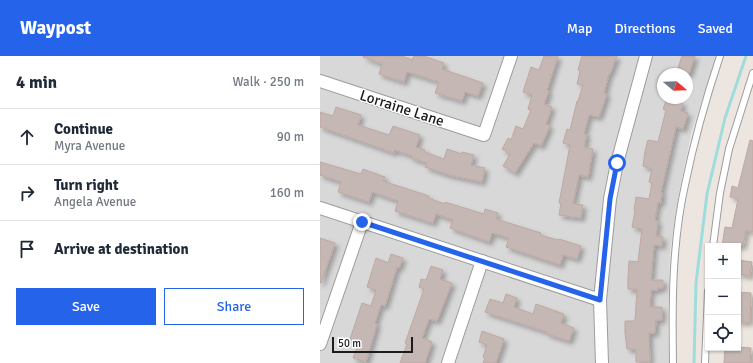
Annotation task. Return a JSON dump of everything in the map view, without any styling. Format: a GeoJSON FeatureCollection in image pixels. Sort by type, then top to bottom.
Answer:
{"type":"FeatureCollection","features":[{"type":"Feature","properties":{"kind":"street","name":"Lorraine Lane"},"geometry":{"type":"LineString","coordinates":[[320,81],[484,135],[512,56]]}},
{"type":"Feature","properties":{"kind":"street"},"geometry":{"type":"LineString","coordinates":[[602,363],[600,300],[610,199],[617,163],[646,56]]}},
{"type":"Feature","properties":{"kind":"street"},"geometry":{"type":"LineString","coordinates":[[320,208],[600,300]]}},
{"type":"Feature","properties":{"kind":"street"},"geometry":{"type":"LineString","coordinates":[[320,344],[362,222]]}},
{"type":"Feature","properties":{"kind":"street"},"geometry":{"type":"LineString","coordinates":[[448,363],[482,261]]}},
{"type":"Feature","properties":{"kind":"lane"},"geometry":{"type":"LineString","coordinates":[[673,363],[673,286],[677,236],[684,186],[709,89],[720,56]]}},
{"type":"Feature","properties":{"kind":"lane"},"geometry":{"type":"LineString","coordinates":[[713,243],[720,193],[729,148],[753,73]]}},
{"type":"Feature","properties":{"kind":"lane"},"geometry":{"type":"LineString","coordinates":[[705,363],[707,315]]}},
{"type":"Feature","properties":{"kind":"shaded area"},"geometry":{"type":"Polygon","coordinates":[[[320,56],[716,56],[691,134],[679,193],[670,251],[668,325],[669,363],[320,363],[320,56]]]}},
{"type":"Feature","properties":{"kind":"building"},"geometry":{"type":"Polygon","coordinates":[[[363,56],[402,56],[412,60],[414,56],[424,56],[444,63],[442,69],[483,83],[478,96],[465,92],[462,101],[435,93],[439,82],[407,72],[404,82],[379,74],[382,64],[363,56]]]}},
{"type":"Feature","properties":{"kind":"building"},"geometry":{"type":"Polygon","coordinates":[[[544,56],[558,56],[544,104],[552,107],[546,124],[550,126],[541,146],[534,143],[515,173],[503,166],[510,154],[502,149],[508,138],[511,140],[516,126],[523,129],[531,110],[528,109],[532,95],[523,92],[531,67],[539,70],[544,56]]]}},
{"type":"Feature","properties":{"kind":"building"},"geometry":{"type":"Polygon","coordinates":[[[582,56],[617,56],[609,74],[604,93],[607,94],[599,117],[589,115],[584,134],[587,134],[584,147],[593,149],[588,177],[579,175],[573,204],[583,205],[581,218],[559,215],[561,203],[559,203],[570,145],[563,143],[567,129],[570,130],[577,101],[583,85],[577,84],[580,71],[578,70],[582,56]]]}},
{"type":"Feature","properties":{"kind":"building"},"geometry":{"type":"Polygon","coordinates":[[[682,56],[695,56],[691,68],[678,68],[682,56]]]}},
{"type":"Feature","properties":{"kind":"building"},"geometry":{"type":"Polygon","coordinates":[[[665,104],[683,104],[681,111],[688,113],[683,129],[676,127],[661,192],[661,203],[658,202],[655,220],[658,221],[656,236],[663,237],[662,246],[654,245],[651,280],[663,280],[663,288],[651,290],[650,307],[662,307],[662,320],[656,320],[655,333],[649,333],[650,362],[636,362],[636,349],[627,349],[625,333],[625,321],[635,321],[637,289],[628,289],[629,261],[638,262],[642,229],[632,227],[636,197],[649,199],[652,183],[649,182],[652,169],[643,166],[645,151],[648,140],[658,142],[666,110],[663,109],[665,104]]]}},
{"type":"Feature","properties":{"kind":"building"},"geometry":{"type":"Polygon","coordinates":[[[336,107],[361,115],[358,125],[389,135],[393,126],[420,135],[416,147],[444,159],[447,149],[462,154],[462,152],[474,155],[471,165],[485,168],[482,182],[449,175],[425,167],[427,163],[411,158],[412,156],[395,150],[394,153],[320,127],[320,112],[333,116],[336,107]]]}},
{"type":"Feature","properties":{"kind":"building"},"geometry":{"type":"Polygon","coordinates":[[[750,140],[753,141],[753,232],[746,230],[743,246],[741,246],[741,243],[722,243],[725,227],[732,228],[738,199],[730,197],[732,186],[738,188],[750,140]]]}},
{"type":"Feature","properties":{"kind":"building"},"geometry":{"type":"Polygon","coordinates":[[[320,162],[361,174],[363,169],[385,177],[383,181],[429,196],[428,198],[445,204],[445,202],[484,214],[485,209],[498,213],[496,219],[541,233],[540,235],[581,246],[577,259],[563,255],[560,265],[506,247],[509,238],[492,233],[489,242],[450,228],[453,220],[436,214],[433,223],[395,211],[398,201],[372,192],[369,202],[338,192],[341,182],[320,175],[320,162]]]}},
{"type":"Feature","properties":{"kind":"building"},"geometry":{"type":"Polygon","coordinates":[[[320,238],[335,243],[321,283],[320,283],[320,238]]]}},
{"type":"Feature","properties":{"kind":"building"},"geometry":{"type":"Polygon","coordinates":[[[391,254],[403,258],[399,268],[397,267],[385,306],[381,305],[375,323],[377,324],[366,362],[353,358],[358,345],[349,342],[362,303],[371,306],[376,290],[367,287],[376,258],[388,263],[391,254]]]}},
{"type":"Feature","properties":{"kind":"building"},"geometry":{"type":"Polygon","coordinates":[[[741,260],[752,262],[750,276],[741,274],[741,260]]]}},
{"type":"Feature","properties":{"kind":"building"},"geometry":{"type":"Polygon","coordinates":[[[431,266],[443,270],[440,279],[452,283],[437,321],[429,319],[422,338],[432,342],[425,363],[400,363],[407,344],[405,343],[424,289],[419,287],[421,279],[426,280],[431,266]]]}},
{"type":"Feature","properties":{"kind":"building"},"geometry":{"type":"Polygon","coordinates":[[[741,292],[751,293],[750,322],[741,322],[741,292]]]}},
{"type":"Feature","properties":{"kind":"building"},"geometry":{"type":"Polygon","coordinates":[[[506,294],[517,298],[514,307],[533,314],[536,304],[564,314],[561,323],[574,328],[569,341],[547,334],[547,332],[485,312],[490,299],[503,303],[506,294]]]}},
{"type":"Feature","properties":{"kind":"building"},"geometry":{"type":"Polygon","coordinates":[[[482,331],[504,339],[496,363],[483,363],[485,358],[483,357],[487,345],[479,342],[482,331]]]}},
{"type":"Feature","properties":{"kind":"building"},"geometry":{"type":"Polygon","coordinates":[[[741,347],[751,348],[750,363],[724,363],[725,351],[741,351],[741,347]]]}},
{"type":"Feature","properties":{"kind":"waterway"},"geometry":{"type":"LineString","coordinates":[[694,363],[696,283],[707,194],[725,118],[746,56]]}},
{"type":"Feature","properties":{"kind":"route"},"geometry":{"type":"LineString","coordinates":[[362,222],[600,300],[610,199],[617,163]]}}]}
